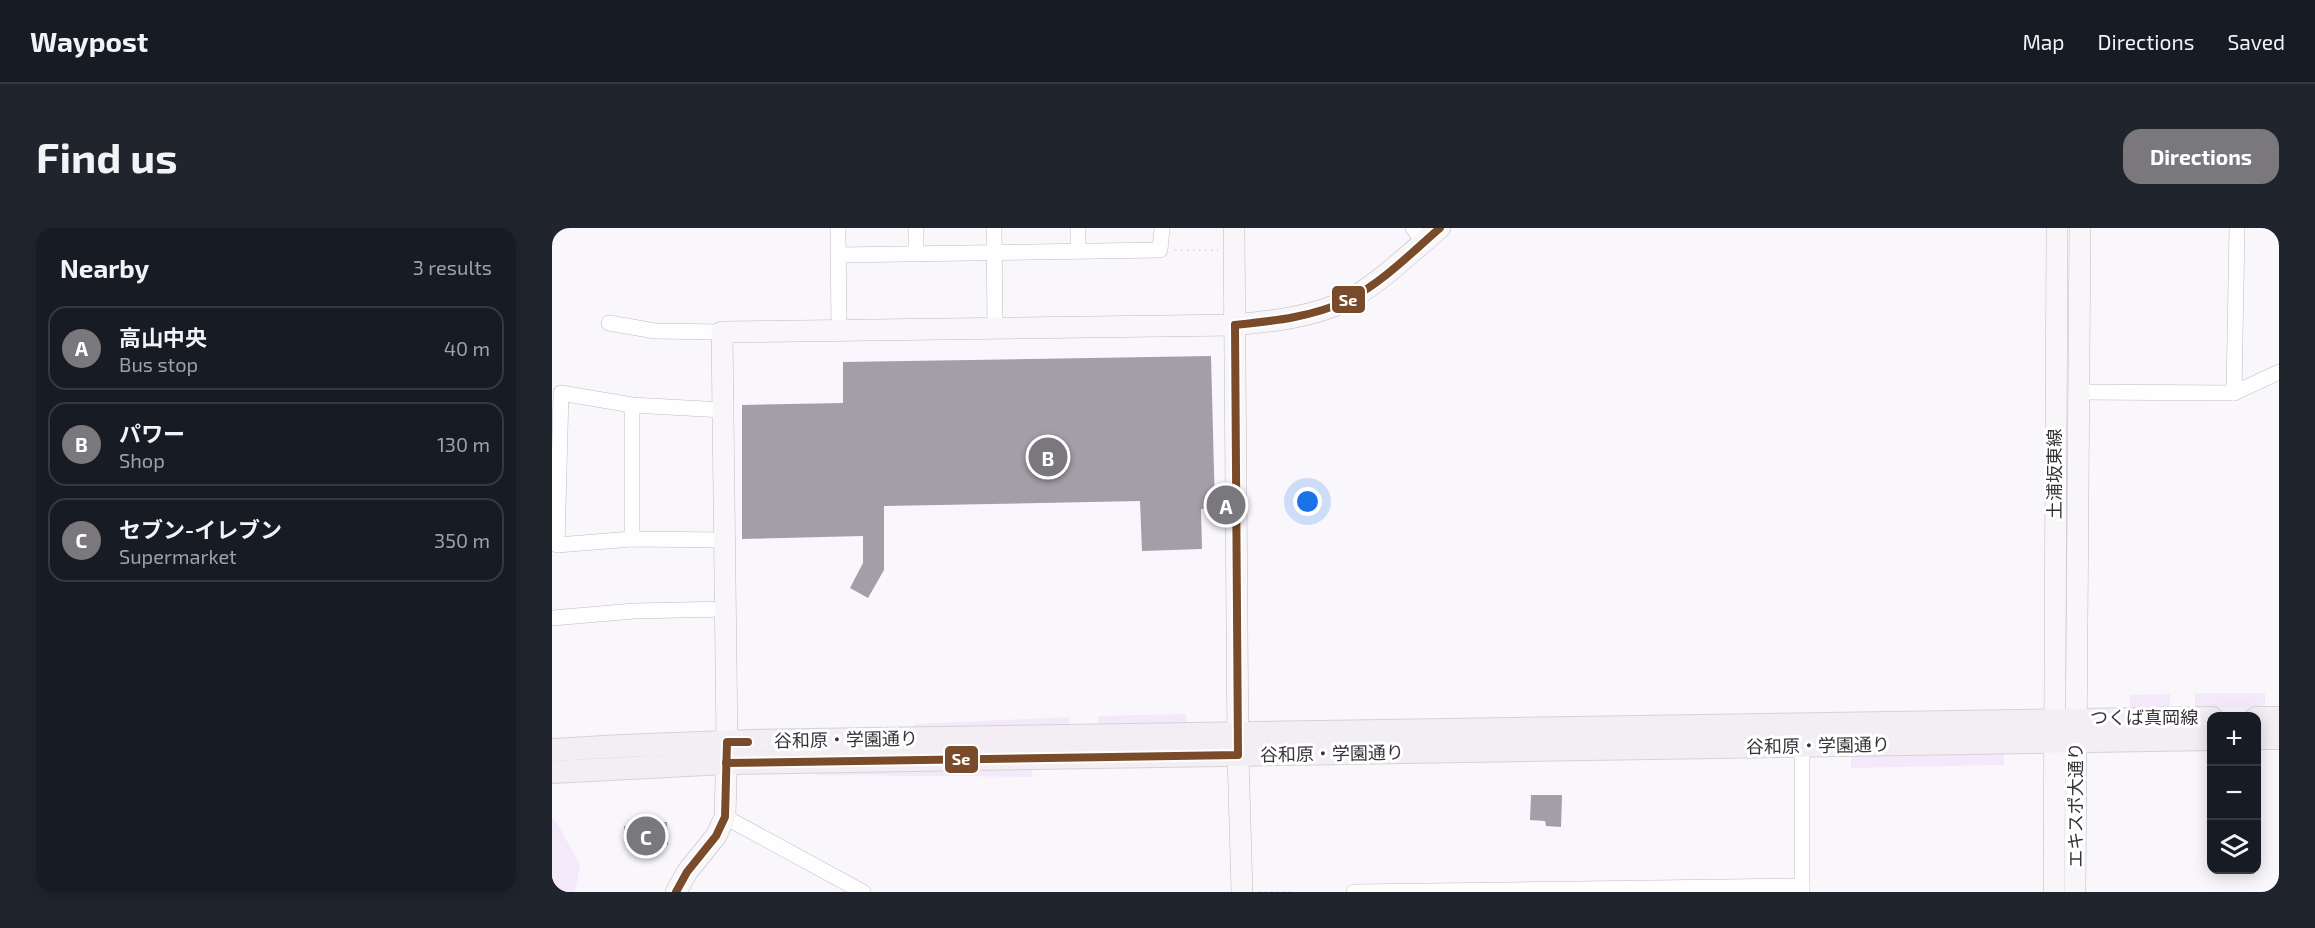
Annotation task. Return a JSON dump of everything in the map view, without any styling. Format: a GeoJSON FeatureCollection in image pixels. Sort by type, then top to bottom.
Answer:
{"type":"FeatureCollection","features":[{"type":"Feature","properties":{"kind":"main road","name":"つくば真岡線"},"geometry":{"type":"LineString","coordinates":[[2065,730],[2207,718]]}},
{"type":"Feature","properties":{"kind":"main road"},"geometry":{"type":"LineString","coordinates":[[2261,718],[2279,718]]}},
{"type":"Feature","properties":{"kind":"main road","name":"つくば真岡線"},"geometry":{"type":"LineString","coordinates":[[2065,730],[2207,739]]}},
{"type":"Feature","properties":{"kind":"main road","name":"谷和原・学園通り"},"geometry":{"type":"LineString","coordinates":[[1238,744],[1802,746],[2065,730]]}},
{"type":"Feature","properties":{"kind":"main road","name":"谷和原・学園通り"},"geometry":{"type":"LineString","coordinates":[[552,750],[727,753],[2065,730]]}},
{"type":"Feature","properties":{"kind":"main road"},"geometry":{"type":"LineString","coordinates":[[2261,738],[2279,738]]}},
{"type":"Feature","properties":{"kind":"main road","name":"谷和原・学園通り"},"geometry":{"type":"LineString","coordinates":[[552,772],[727,753]]}},
{"type":"Feature","properties":{"kind":"street"},"geometry":{"type":"LineString","coordinates":[[838,228],[839,329]]}},
{"type":"Feature","properties":{"kind":"street"},"geometry":{"type":"LineString","coordinates":[[916,228],[916,253]]}},
{"type":"Feature","properties":{"kind":"street"},"geometry":{"type":"LineString","coordinates":[[994,228],[995,327]]}},
{"type":"Feature","properties":{"kind":"street"},"geometry":{"type":"LineString","coordinates":[[1078,228],[1078,250]]}},
{"type":"Feature","properties":{"kind":"street"},"geometry":{"type":"LineString","coordinates":[[838,255],[1160,250],[1162,228]]}},
{"type":"Feature","properties":{"kind":"street"},"geometry":{"type":"LineString","coordinates":[[1234,228],[1238,744],[1242,892]]}},
{"type":"Feature","properties":{"kind":"street"},"geometry":{"type":"LineString","coordinates":[[609,323],[655,331],[722,332],[1235,325],[1305,316],[1350,299],[1418,235],[1440,228]]}},
{"type":"Feature","properties":{"kind":"street","name":"土浦坂東線"},"geometry":{"type":"LineString","coordinates":[[2057,228],[2065,730]]}},
{"type":"Feature","properties":{"kind":"street","name":"土浦坂東線"},"geometry":{"type":"LineString","coordinates":[[2065,730],[2079,392],[2080,228]]}},
{"type":"Feature","properties":{"kind":"street"},"geometry":{"type":"LineString","coordinates":[[2234,393],[2237,228]]}},
{"type":"Feature","properties":{"kind":"street"},"geometry":{"type":"LineString","coordinates":[[676,892],[687,872],[716,836],[725,817],[727,753],[722,332]]}},
{"type":"Feature","properties":{"kind":"street"},"geometry":{"type":"LineString","coordinates":[[2079,392],[2234,393],[2279,372]]}},
{"type":"Feature","properties":{"kind":"street"},"geometry":{"type":"LineString","coordinates":[[723,410],[632,405],[561,393],[554,545],[632,539],[725,540]]}},
{"type":"Feature","properties":{"kind":"street"},"geometry":{"type":"LineString","coordinates":[[632,405],[632,539]]}},
{"type":"Feature","properties":{"kind":"street"},"geometry":{"type":"LineString","coordinates":[[552,618],[634,611],[726,609]]}},
{"type":"Feature","properties":{"kind":"street","name":"エキスポ大通り"},"geometry":{"type":"LineString","coordinates":[[2054,892],[2065,730]]}},
{"type":"Feature","properties":{"kind":"street","name":"エキスポ大通り"},"geometry":{"type":"LineString","coordinates":[[2065,730],[2075,892]]}},
{"type":"Feature","properties":{"kind":"street"},"geometry":{"type":"LineString","coordinates":[[1354,892],[1802,889],[1802,746]]}},
{"type":"Feature","properties":{"kind":"street"},"geometry":{"type":"LineString","coordinates":[[725,817],[864,892]]}},
{"type":"Feature","properties":{"kind":"path"},"geometry":{"type":"LineString","coordinates":[[1160,250],[1224,250]]}},
{"type":"Feature","properties":{"kind":"shaded area"},"geometry":{"type":"Polygon","coordinates":[[[2195,693],[2265,693],[2265,707],[2195,708],[2195,693]]]}},
{"type":"Feature","properties":{"kind":"shaded area"},"geometry":{"type":"Polygon","coordinates":[[[2170,694],[2170,708],[2130,709],[2130,695],[2170,694]]]}},
{"type":"Feature","properties":{"kind":"shaded area"},"geometry":{"type":"Polygon","coordinates":[[[1186,714],[1187,725],[1099,727],[1098,716],[1186,714]]]}},
{"type":"Feature","properties":{"kind":"shaded area"},"geometry":{"type":"Polygon","coordinates":[[[1069,717],[1069,727],[913,729],[914,724],[1069,717]]]}},
{"type":"Feature","properties":{"kind":"shaded area"},"geometry":{"type":"Polygon","coordinates":[[[2004,751],[2004,765],[1851,768],[1851,754],[2004,751]]]}},
{"type":"Feature","properties":{"kind":"shaded area"},"geometry":{"type":"Polygon","coordinates":[[[1032,767],[1032,777],[817,775],[816,770],[1032,767]]]}},
{"type":"Feature","properties":{"kind":"shaded area"},"geometry":{"type":"Polygon","coordinates":[[[552,819],[556,821],[580,865],[575,892],[552,892],[552,819]]]}},
{"type":"Feature","properties":{"kind":"building"},"geometry":{"type":"Polygon","coordinates":[[[1211,356],[1215,509],[1201,509],[1202,549],[1142,551],[1140,501],[884,506],[884,570],[868,598],[850,588],[863,563],[863,536],[742,539],[742,405],[843,403],[843,362],[1211,356]]]}},
{"type":"Feature","properties":{"kind":"building"},"geometry":{"type":"Polygon","coordinates":[[[1531,795],[1562,795],[1561,827],[1546,826],[1545,821],[1530,820],[1531,795]]]}},
{"type":"Feature","properties":{"kind":"building"},"geometry":{"type":"Polygon","coordinates":[[[667,822],[668,845],[625,846],[624,826],[632,826],[632,823],[667,822]]]}},
{"type":"Feature","properties":{"kind":"transit line","name":"Se"},"geometry":{"type":"LineString","coordinates":[[1235,325],[1278,320],[1321,311],[1348,300],[1385,276],[1440,228]]}},
{"type":"Feature","properties":{"kind":"transit line","name":"Se"},"geometry":{"type":"LineString","coordinates":[[726,763],[1238,755],[1235,325]]}},
{"type":"Feature","properties":{"kind":"transit line","name":"Se"},"geometry":{"type":"LineString","coordinates":[[676,892],[687,872],[716,836],[725,817],[727,742],[748,742]]}},
{"type":"Feature","properties":{"kind":"place","name":"パワー"},"geometry":{"type":"Point","coordinates":[1048,457]}},
{"type":"Feature","properties":{"kind":"place","name":"高山中央"},"geometry":{"type":"Point","coordinates":[1226,505]}},
{"type":"Feature","properties":{"kind":"place","name":"セブン-イレブン"},"geometry":{"type":"Point","coordinates":[646,836]}}]}
